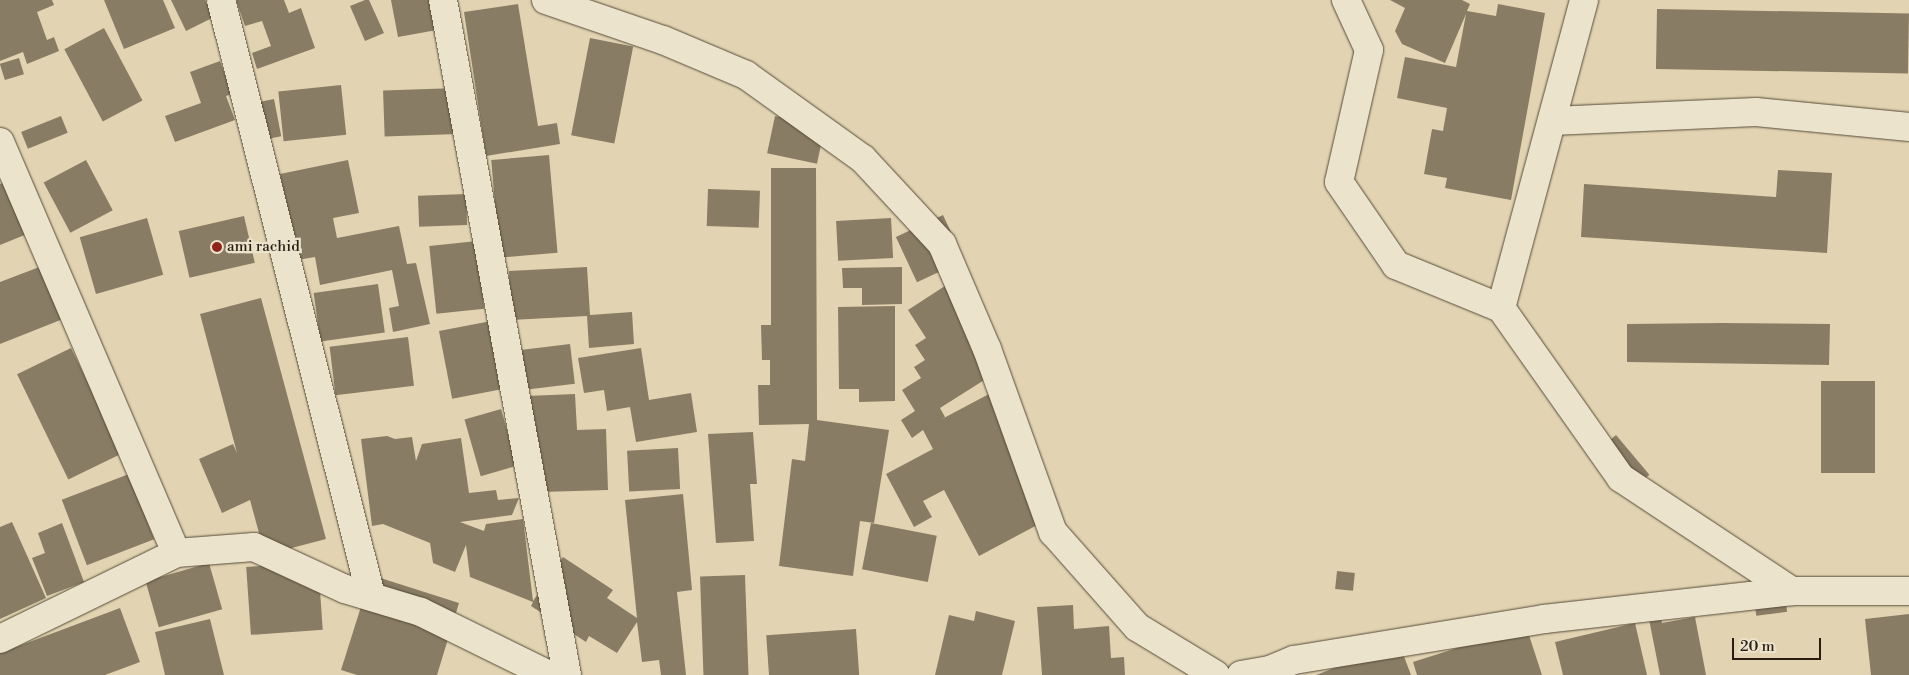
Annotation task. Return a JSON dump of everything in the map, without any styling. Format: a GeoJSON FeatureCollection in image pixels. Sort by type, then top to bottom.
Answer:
{"type":"FeatureCollection","features":[{"type":"Feature","properties":{"kind":"street"},"geometry":{"type":"LineString","coordinates":[[221,0],[371,596]]}},
{"type":"Feature","properties":{"kind":"street"},"geometry":{"type":"LineString","coordinates":[[443,0],[567,675]]}},
{"type":"Feature","properties":{"kind":"street"},"geometry":{"type":"LineString","coordinates":[[546,0],[663,40],[746,75],[863,159],[942,244],[987,349],[1053,532],[1137,626],[1216,675]]}},
{"type":"Feature","properties":{"kind":"street"},"geometry":{"type":"LineString","coordinates":[[1346,0],[1369,50],[1338,182],[1396,265],[1501,308],[1620,478],[1792,591]]}},
{"type":"Feature","properties":{"kind":"street"},"geometry":{"type":"LineString","coordinates":[[1501,308],[1584,0]]}},
{"type":"Feature","properties":{"kind":"street"},"geometry":{"type":"LineString","coordinates":[[1552,121],[1756,112],[1909,127]]}},
{"type":"Feature","properties":{"kind":"street"},"geometry":{"type":"LineString","coordinates":[[0,142],[176,553]]}},
{"type":"Feature","properties":{"kind":"street"},"geometry":{"type":"LineString","coordinates":[[0,639],[176,553],[254,547],[345,589],[421,612],[549,675]]}},
{"type":"Feature","properties":{"kind":"street"},"geometry":{"type":"LineString","coordinates":[[1241,675],[1270,672],[1294,660],[1544,619],[1792,591],[1909,591]]}},
{"type":"Feature","properties":{"kind":"building"},"geometry":{"type":"Polygon","coordinates":[[[0,0],[52,0],[54,5],[37,12],[47,40],[54,37],[59,51],[27,64],[23,52],[0,61],[0,0]]]}},
{"type":"Feature","properties":{"kind":"building"},"geometry":{"type":"Polygon","coordinates":[[[104,0],[163,0],[175,28],[124,49],[104,0]]]}},
{"type":"Feature","properties":{"kind":"building"},"geometry":{"type":"Polygon","coordinates":[[[171,0],[205,0],[214,17],[186,31],[171,0]]]}},
{"type":"Feature","properties":{"kind":"building"},"geometry":{"type":"Polygon","coordinates":[[[236,0],[284,0],[289,13],[301,8],[315,48],[257,69],[252,53],[271,46],[262,21],[245,26],[236,0]]]}},
{"type":"Feature","properties":{"kind":"building"},"geometry":{"type":"Polygon","coordinates":[[[369,0],[384,33],[365,41],[350,6],[369,0]]]}},
{"type":"Feature","properties":{"kind":"building"},"geometry":{"type":"Polygon","coordinates":[[[391,0],[443,0],[448,28],[398,37],[391,0]]]}},
{"type":"Feature","properties":{"kind":"building"},"geometry":{"type":"Polygon","coordinates":[[[1390,0],[1462,0],[1470,4],[1467,11],[1496,16],[1498,4],[1545,13],[1511,200],[1445,188],[1447,178],[1424,174],[1432,129],[1443,131],[1447,108],[1397,98],[1405,57],[1456,67],[1466,14],[1445,63],[1402,44],[1395,31],[1405,8],[1390,0]]]}},
{"type":"Feature","properties":{"kind":"building"},"geometry":{"type":"Polygon","coordinates":[[[518,4],[538,126],[557,123],[560,144],[486,156],[464,12],[518,4]]]}},
{"type":"Feature","properties":{"kind":"building"},"geometry":{"type":"Polygon","coordinates":[[[1657,9],[1909,13],[1908,73],[1656,69],[1657,9]]]}},
{"type":"Feature","properties":{"kind":"building"},"geometry":{"type":"Polygon","coordinates":[[[104,28],[142,100],[103,122],[64,49],[104,28]]]}},
{"type":"Feature","properties":{"kind":"building"},"geometry":{"type":"Polygon","coordinates":[[[590,38],[633,46],[614,144],[571,135],[590,38]]]}},
{"type":"Feature","properties":{"kind":"building"},"geometry":{"type":"Polygon","coordinates":[[[19,58],[24,74],[5,80],[0,64],[19,58]]]}},
{"type":"Feature","properties":{"kind":"building"},"geometry":{"type":"Polygon","coordinates":[[[220,61],[232,94],[226,96],[235,120],[175,142],[165,116],[201,103],[190,72],[220,61]]]}},
{"type":"Feature","properties":{"kind":"building"},"geometry":{"type":"Polygon","coordinates":[[[341,85],[346,135],[284,141],[278,92],[341,85]]]}},
{"type":"Feature","properties":{"kind":"building"},"geometry":{"type":"Polygon","coordinates":[[[457,88],[459,134],[385,137],[383,91],[457,88]]]}},
{"type":"Feature","properties":{"kind":"building"},"geometry":{"type":"Polygon","coordinates":[[[274,99],[281,136],[268,139],[260,102],[274,99]]]}},
{"type":"Feature","properties":{"kind":"building"},"geometry":{"type":"Polygon","coordinates":[[[61,116],[68,133],[28,149],[21,132],[61,116]]]}},
{"type":"Feature","properties":{"kind":"building"},"geometry":{"type":"Polygon","coordinates":[[[775,116],[825,127],[817,164],[767,153],[775,116]]]}},
{"type":"Feature","properties":{"kind":"building"},"geometry":{"type":"Polygon","coordinates":[[[549,155],[558,253],[500,258],[491,160],[549,155]]]}},
{"type":"Feature","properties":{"kind":"building"},"geometry":{"type":"Polygon","coordinates":[[[86,160],[113,210],[70,233],[44,183],[86,160]]]}},
{"type":"Feature","properties":{"kind":"building"},"geometry":{"type":"Polygon","coordinates":[[[348,160],[359,213],[333,218],[337,238],[399,226],[407,264],[416,263],[430,324],[393,332],[389,308],[399,306],[392,270],[320,285],[315,257],[297,260],[280,174],[348,160]]]}},
{"type":"Feature","properties":{"kind":"building"},"geometry":{"type":"Polygon","coordinates":[[[771,168],[816,168],[817,420],[889,430],[874,523],[860,521],[853,576],[779,566],[792,459],[805,461],[809,424],[759,425],[758,385],[770,385],[770,360],[762,360],[761,325],[771,325],[771,168]]]}},
{"type":"Feature","properties":{"kind":"building"},"geometry":{"type":"Polygon","coordinates":[[[1778,170],[1832,173],[1827,253],[1581,237],[1584,184],[1776,197],[1778,170]]]}},
{"type":"Feature","properties":{"kind":"building"},"geometry":{"type":"Polygon","coordinates":[[[5,182],[27,234],[0,245],[0,184],[5,182]]]}},
{"type":"Feature","properties":{"kind":"building"},"geometry":{"type":"Polygon","coordinates":[[[708,189],[760,191],[759,228],[707,226],[708,189]]]}},
{"type":"Feature","properties":{"kind":"building"},"geometry":{"type":"Polygon","coordinates":[[[466,194],[467,225],[419,227],[418,196],[466,194]]]}},
{"type":"Feature","properties":{"kind":"building"},"geometry":{"type":"Polygon","coordinates":[[[943,215],[964,260],[917,282],[896,237],[943,215]]]}},
{"type":"Feature","properties":{"kind":"building","name":"ami rachid"},"geometry":{"type":"Polygon","coordinates":[[[244,216],[255,263],[190,278],[179,231],[244,216]]]}},
{"type":"Feature","properties":{"kind":"building"},"geometry":{"type":"Polygon","coordinates":[[[147,218],[163,275],[96,294],[80,237],[147,218]]]}},
{"type":"Feature","properties":{"kind":"building"},"geometry":{"type":"Polygon","coordinates":[[[891,218],[893,258],[838,261],[836,221],[891,218]]]}},
{"type":"Feature","properties":{"kind":"building"},"geometry":{"type":"Polygon","coordinates":[[[477,241],[484,309],[436,314],[429,246],[477,241]]]}},
{"type":"Feature","properties":{"kind":"building"},"geometry":{"type":"Polygon","coordinates":[[[42,266],[63,319],[0,344],[0,282],[42,266]]]}},
{"type":"Feature","properties":{"kind":"building"},"geometry":{"type":"Polygon","coordinates":[[[587,267],[590,315],[632,312],[634,344],[589,348],[587,316],[511,320],[509,271],[587,267]]]}},
{"type":"Feature","properties":{"kind":"building"},"geometry":{"type":"Polygon","coordinates":[[[902,267],[902,304],[862,305],[862,288],[843,288],[842,268],[902,267]]]}},
{"type":"Feature","properties":{"kind":"building"},"geometry":{"type":"Polygon","coordinates":[[[951,282],[986,337],[970,347],[989,377],[940,408],[945,417],[940,420],[989,394],[1041,523],[979,556],[944,490],[923,501],[932,517],[914,527],[886,474],[933,449],[923,430],[912,438],[901,420],[915,411],[902,390],[921,378],[914,367],[925,360],[915,345],[926,338],[908,310],[951,282]]]}},
{"type":"Feature","properties":{"kind":"building"},"geometry":{"type":"Polygon","coordinates":[[[378,284],[385,333],[320,342],[314,293],[378,284]]]}},
{"type":"Feature","properties":{"kind":"building"},"geometry":{"type":"Polygon","coordinates":[[[261,298],[326,539],[265,555],[250,500],[222,513],[199,459],[233,444],[237,453],[200,314],[261,298]]]}},
{"type":"Feature","properties":{"kind":"building"},"geometry":{"type":"Polygon","coordinates":[[[895,306],[895,401],[859,402],[859,389],[839,389],[838,307],[895,306]]]}},
{"type":"Feature","properties":{"kind":"building"},"geometry":{"type":"Polygon","coordinates":[[[491,321],[504,389],[452,399],[439,331],[491,321]]]}},
{"type":"Feature","properties":{"kind":"building"},"geometry":{"type":"Polygon","coordinates":[[[1627,324],[1830,324],[1829,365],[1627,362],[1627,324]]]}},
{"type":"Feature","properties":{"kind":"building"},"geometry":{"type":"Polygon","coordinates":[[[408,337],[414,386],[336,395],[330,347],[408,337]]]}},
{"type":"Feature","properties":{"kind":"building"},"geometry":{"type":"Polygon","coordinates":[[[570,344],[575,384],[521,390],[516,351],[570,344]]]}},
{"type":"Feature","properties":{"kind":"building"},"geometry":{"type":"Polygon","coordinates":[[[71,348],[122,453],[68,479],[17,374],[71,348]]]}},
{"type":"Feature","properties":{"kind":"building"},"geometry":{"type":"Polygon","coordinates":[[[641,348],[649,400],[691,393],[697,432],[636,442],[630,407],[607,411],[604,390],[584,393],[578,358],[641,348]]]}},
{"type":"Feature","properties":{"kind":"building"},"geometry":{"type":"Polygon","coordinates":[[[1821,381],[1875,381],[1875,473],[1821,473],[1821,381]]]}},
{"type":"Feature","properties":{"kind":"building"},"geometry":{"type":"Polygon","coordinates":[[[575,394],[577,430],[606,429],[608,490],[542,492],[541,454],[528,454],[526,396],[575,394]]]}},
{"type":"Feature","properties":{"kind":"building"},"geometry":{"type":"Polygon","coordinates":[[[501,409],[517,466],[481,476],[464,419],[501,409]]]}},
{"type":"Feature","properties":{"kind":"building"},"geometry":{"type":"Polygon","coordinates":[[[753,432],[757,484],[750,484],[754,541],[716,543],[708,434],[753,432]]]}},
{"type":"Feature","properties":{"kind":"building"},"geometry":{"type":"Polygon","coordinates":[[[1616,435],[1649,475],[1636,486],[1603,446],[1616,435]]]}},
{"type":"Feature","properties":{"kind":"building"},"geometry":{"type":"Polygon","coordinates":[[[387,436],[395,439],[412,437],[416,461],[422,444],[461,438],[469,493],[496,490],[498,500],[519,498],[512,515],[460,522],[484,531],[486,524],[523,519],[533,601],[563,557],[613,590],[607,598],[637,618],[625,500],[683,494],[692,590],[677,592],[686,675],[661,675],[659,660],[642,662],[637,622],[617,653],[589,636],[586,642],[531,606],[533,602],[470,577],[466,545],[455,572],[433,563],[430,543],[383,524],[372,526],[361,439],[387,436]]]}},
{"type":"Feature","properties":{"kind":"building"},"geometry":{"type":"Polygon","coordinates":[[[678,448],[680,489],[629,492],[627,451],[678,448]]]}},
{"type":"Feature","properties":{"kind":"building"},"geometry":{"type":"Polygon","coordinates":[[[129,474],[154,539],[87,565],[62,500],[129,474]]]}},
{"type":"Feature","properties":{"kind":"building"},"geometry":{"type":"Polygon","coordinates":[[[12,522],[46,598],[0,619],[0,527],[12,522]]]}},
{"type":"Feature","properties":{"kind":"building"},"geometry":{"type":"Polygon","coordinates":[[[62,523],[84,582],[47,596],[32,558],[45,553],[38,533],[62,523]]]}},
{"type":"Feature","properties":{"kind":"building"},"geometry":{"type":"Polygon","coordinates":[[[871,523],[937,536],[928,582],[862,569],[871,523]]]}},
{"type":"Feature","properties":{"kind":"building"},"geometry":{"type":"Polygon","coordinates":[[[318,562],[323,630],[251,635],[246,567],[318,562]]]}},
{"type":"Feature","properties":{"kind":"building"},"geometry":{"type":"Polygon","coordinates":[[[209,563],[222,609],[159,627],[146,581],[209,563]]]}},
{"type":"Feature","properties":{"kind":"building"},"geometry":{"type":"Polygon","coordinates":[[[1337,571],[1355,573],[1353,591],[1335,589],[1337,571]]]}},
{"type":"Feature","properties":{"kind":"building"},"geometry":{"type":"Polygon","coordinates":[[[371,575],[459,603],[437,675],[357,675],[341,670],[371,575]]]}},
{"type":"Feature","properties":{"kind":"building"},"geometry":{"type":"Polygon","coordinates":[[[745,575],[748,675],[703,675],[700,577],[745,575]]]}},
{"type":"Feature","properties":{"kind":"building"},"geometry":{"type":"Polygon","coordinates":[[[1785,595],[1787,612],[1756,616],[1754,599],[1785,595]]]}},
{"type":"Feature","properties":{"kind":"building"},"geometry":{"type":"Polygon","coordinates":[[[1073,605],[1074,629],[1109,626],[1111,658],[1124,657],[1125,675],[1042,675],[1037,607],[1073,605]]]}},
{"type":"Feature","properties":{"kind":"building"},"geometry":{"type":"Polygon","coordinates":[[[120,608],[140,662],[105,675],[0,675],[0,653],[120,608]]]}},
{"type":"Feature","properties":{"kind":"building"},"geometry":{"type":"Polygon","coordinates":[[[976,611],[1015,621],[1002,675],[935,675],[949,615],[974,621],[976,611]]]}},
{"type":"Feature","properties":{"kind":"building"},"geometry":{"type":"Polygon","coordinates":[[[1660,612],[1662,623],[1695,617],[1706,675],[1660,675],[1648,614],[1660,612]]]}},
{"type":"Feature","properties":{"kind":"building"},"geometry":{"type":"Polygon","coordinates":[[[1909,614],[1909,675],[1871,675],[1865,619],[1909,614]]]}},
{"type":"Feature","properties":{"kind":"building"},"geometry":{"type":"Polygon","coordinates":[[[210,619],[224,675],[165,675],[155,632],[210,619]]]}},
{"type":"Feature","properties":{"kind":"building"},"geometry":{"type":"Polygon","coordinates":[[[1635,623],[1647,675],[1563,675],[1555,642],[1635,623]]]}},
{"type":"Feature","properties":{"kind":"building"},"geometry":{"type":"Polygon","coordinates":[[[1526,626],[1542,675],[1417,675],[1413,662],[1526,626]]]}},
{"type":"Feature","properties":{"kind":"building"},"geometry":{"type":"Polygon","coordinates":[[[856,629],[859,675],[769,675],[766,635],[856,629]]]}},
{"type":"Feature","properties":{"kind":"building"},"geometry":{"type":"Polygon","coordinates":[[[1399,643],[1411,675],[1316,675],[1399,643]]]}},
{"type":"Feature","properties":{"kind":"place","name":"ami rachid"},"geometry":{"type":"Point","coordinates":[217,247]}}]}
